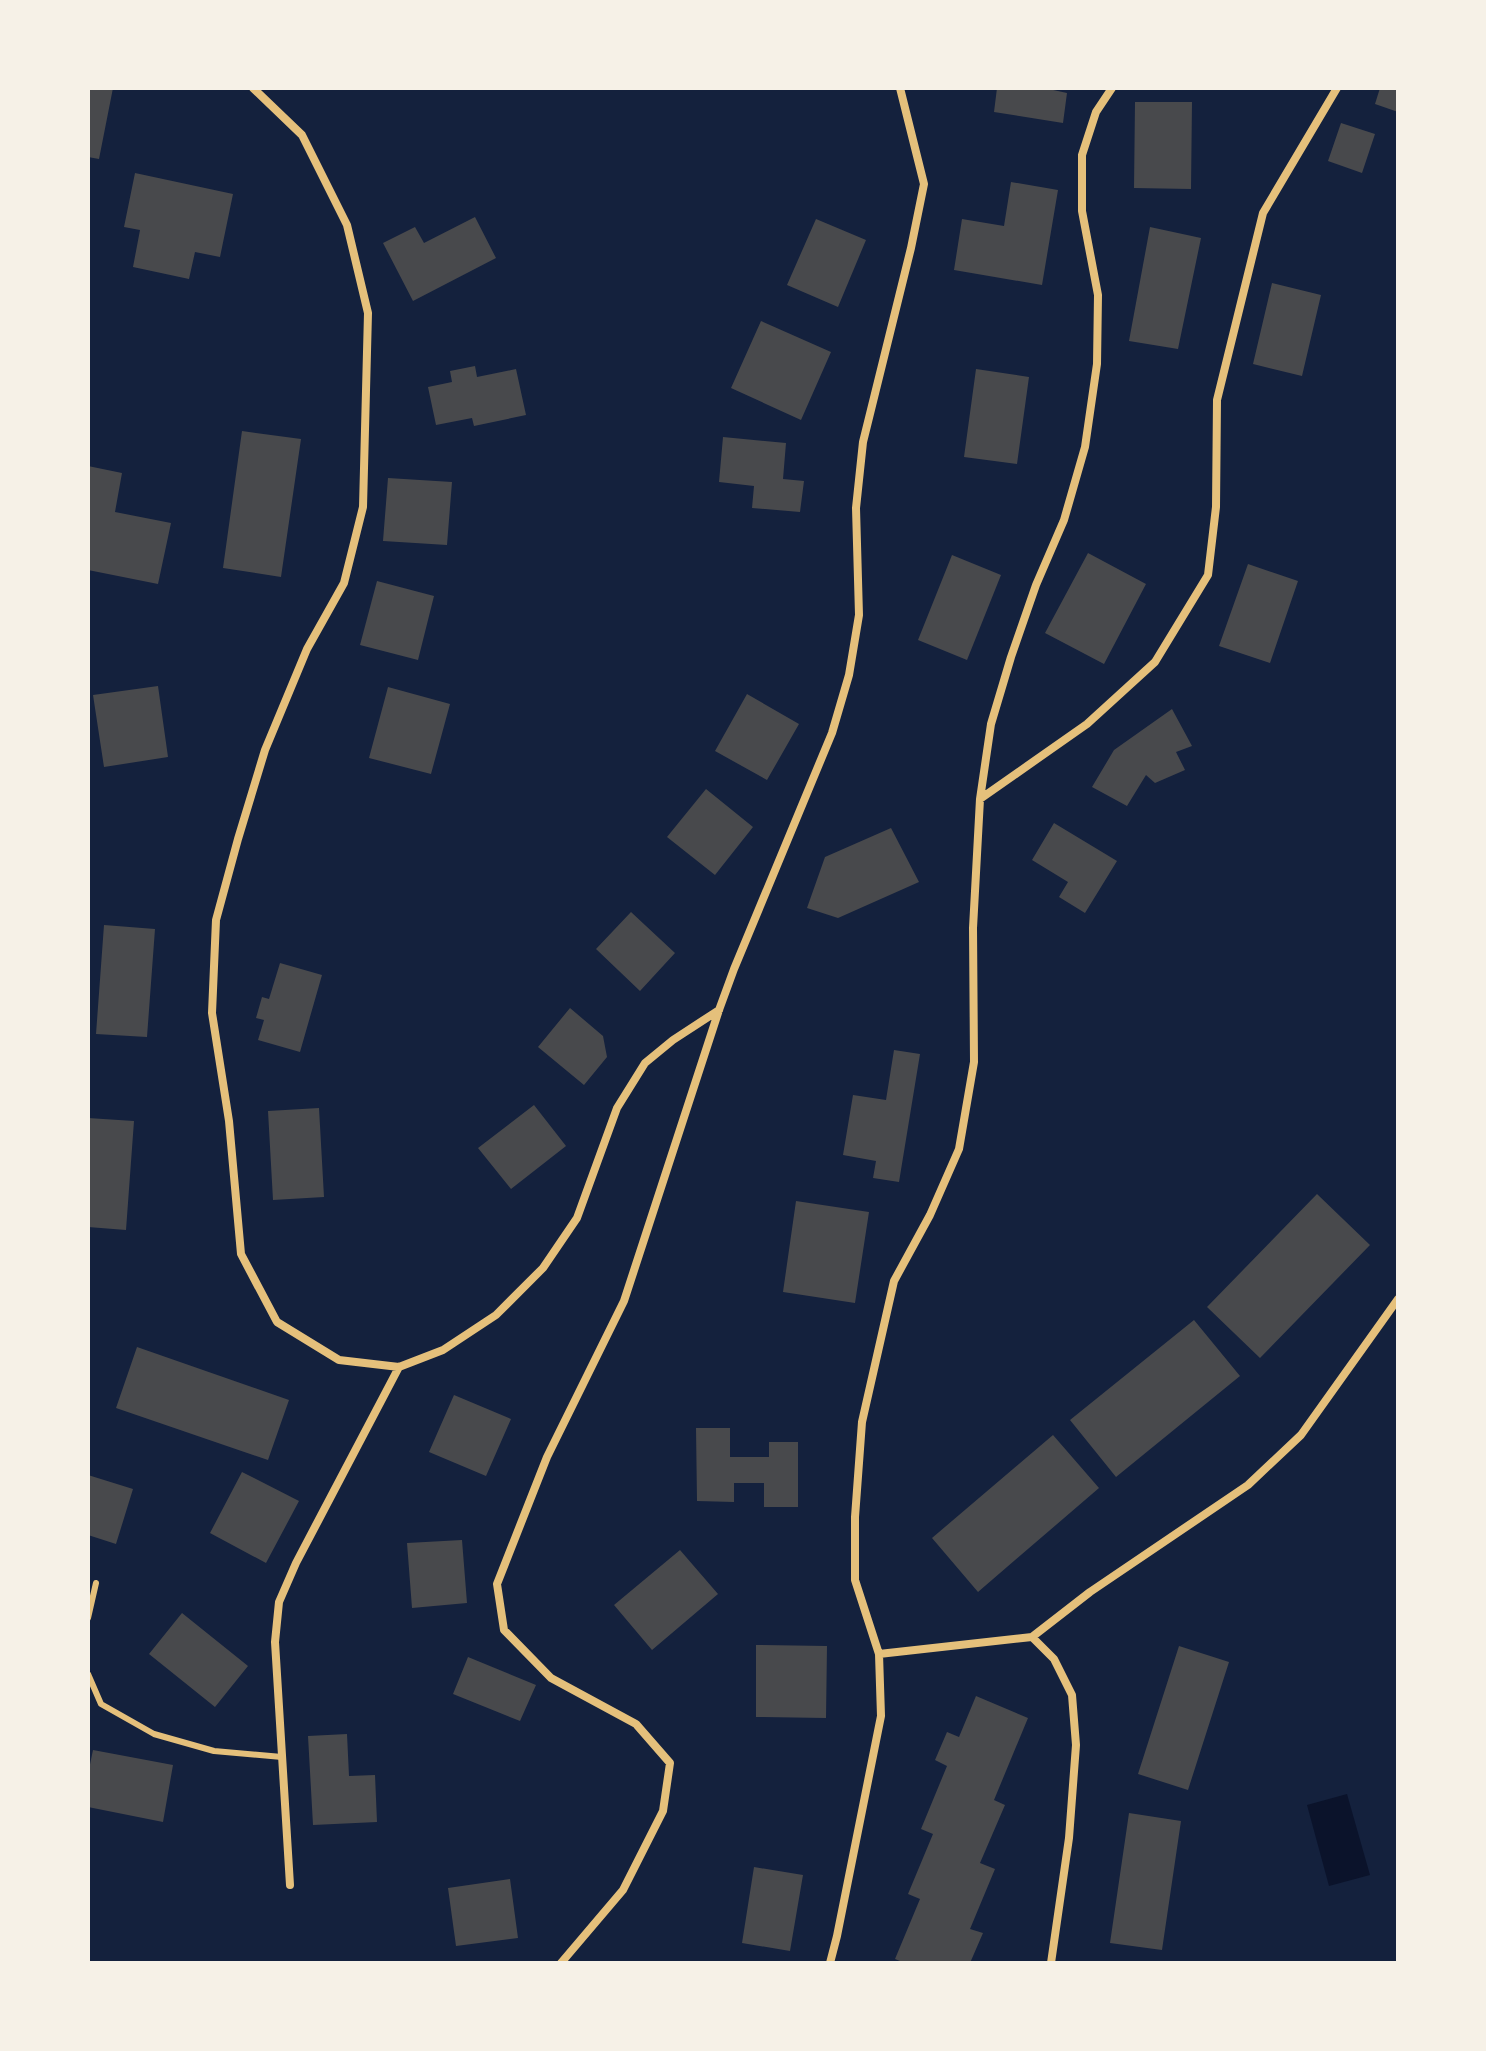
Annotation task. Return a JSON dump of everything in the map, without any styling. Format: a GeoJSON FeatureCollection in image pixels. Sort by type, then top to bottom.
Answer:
{"type":"FeatureCollection","features":[{"type":"Feature","properties":{"kind":"street"},"geometry":{"type":"LineString","coordinates":[[253,88],[302,135],[347,225],[368,313],[363,507],[344,583],[307,649],[265,750],[216,920],[212,1013],[229,1121],[241,1254],[277,1322],[339,1360],[399,1367],[443,1350],[496,1315],[543,1268],[577,1218],[617,1108],[645,1063],[719,1010]]}},
{"type":"Feature","properties":{"kind":"street"},"geometry":{"type":"LineString","coordinates":[[561,1963],[623,1890],[663,1811],[670,1763],[636,1724],[551,1678],[504,1630],[497,1584],[547,1457],[624,1301],[719,1010],[832,733],[849,675],[859,615],[856,508],[863,442],[924,184],[900,88]]}},
{"type":"Feature","properties":{"kind":"street"},"geometry":{"type":"LineString","coordinates":[[830,1963],[881,1716],[879,1654],[855,1580],[855,1517],[862,1422],[894,1281],[930,1215],[959,1149],[974,1062],[973,928],[980,799],[991,724],[1036,585],[1064,520],[1085,447],[1097,364],[1098,295],[1082,211],[1082,155],[1096,112],[1112,88]]}},
{"type":"Feature","properties":{"kind":"street"},"geometry":{"type":"LineString","coordinates":[[980,799],[1087,724],[1155,662],[1208,575],[1216,507],[1217,400],[1263,213],[1337,88]]}},
{"type":"Feature","properties":{"kind":"street"},"geometry":{"type":"LineString","coordinates":[[879,1654],[1032,1637],[1090,1592],[1248,1485],[1301,1435],[1398,1299]]}},
{"type":"Feature","properties":{"kind":"street"},"geometry":{"type":"LineString","coordinates":[[290,1885],[275,1642],[279,1602],[296,1563],[399,1367]]}},
{"type":"Feature","properties":{"kind":"street"},"geometry":{"type":"LineString","coordinates":[[1032,1637],[1054,1659],[1072,1695],[1076,1745],[1069,1838],[1051,1963]]}},
{"type":"Feature","properties":{"kind":"lane"},"geometry":{"type":"LineString","coordinates":[[88,1618],[96,1583]]}},
{"type":"Feature","properties":{"kind":"lane"},"geometry":{"type":"LineString","coordinates":[[88,1674],[101,1704],[154,1734],[214,1751],[282,1757]]}},
{"type":"Feature","properties":{"kind":"water"},"geometry":{"type":"Polygon","coordinates":[[[1347,1794],[1370,1875],[1329,1886],[1307,1805],[1347,1794]]]}},
{"type":"Feature","properties":{"kind":"building"},"geometry":{"type":"Polygon","coordinates":[[[88,88],[113,88],[99,159],[88,157],[88,88]]]}},
{"type":"Feature","properties":{"kind":"building"},"geometry":{"type":"Polygon","coordinates":[[[997,88],[1044,88],[1067,93],[1063,123],[994,112],[997,88]]]}},
{"type":"Feature","properties":{"kind":"building"},"geometry":{"type":"Polygon","coordinates":[[[1380,88],[1398,88],[1398,112],[1375,104],[1380,88]]]}},
{"type":"Feature","properties":{"kind":"building"},"geometry":{"type":"Polygon","coordinates":[[[1135,102],[1192,102],[1191,189],[1134,188],[1135,102]]]}},
{"type":"Feature","properties":{"kind":"building"},"geometry":{"type":"Polygon","coordinates":[[[1341,123],[1375,134],[1362,173],[1328,161],[1341,123]]]}},
{"type":"Feature","properties":{"kind":"building"},"geometry":{"type":"Polygon","coordinates":[[[135,173],[233,194],[220,257],[195,252],[189,279],[133,267],[140,230],[124,227],[135,173]]]}},
{"type":"Feature","properties":{"kind":"building"},"geometry":{"type":"Polygon","coordinates":[[[1011,182],[1058,190],[1042,285],[954,270],[962,219],[1004,226],[1011,182]]]}},
{"type":"Feature","properties":{"kind":"building"},"geometry":{"type":"Polygon","coordinates":[[[475,217],[496,258],[413,301],[383,243],[415,227],[424,243],[475,217]]]}},
{"type":"Feature","properties":{"kind":"building"},"geometry":{"type":"Polygon","coordinates":[[[816,219],[866,240],[838,307],[787,285],[816,219]]]}},
{"type":"Feature","properties":{"kind":"building"},"geometry":{"type":"Polygon","coordinates":[[[1150,227],[1201,238],[1178,349],[1129,341],[1150,227]]]}},
{"type":"Feature","properties":{"kind":"building"},"geometry":{"type":"Polygon","coordinates":[[[1272,283],[1321,295],[1302,376],[1253,364],[1272,283]]]}},
{"type":"Feature","properties":{"kind":"building"},"geometry":{"type":"Polygon","coordinates":[[[761,321],[831,352],[801,420],[731,388],[761,321]]]}},
{"type":"Feature","properties":{"kind":"building"},"geometry":{"type":"Polygon","coordinates":[[[475,366],[477,377],[516,369],[526,415],[474,426],[472,418],[436,425],[428,387],[452,382],[450,371],[475,366]]]}},
{"type":"Feature","properties":{"kind":"building"},"geometry":{"type":"Polygon","coordinates":[[[976,369],[1029,377],[1017,464],[964,457],[976,369]]]}},
{"type":"Feature","properties":{"kind":"building"},"geometry":{"type":"Polygon","coordinates":[[[242,431],[301,439],[281,577],[223,568],[242,431]]]}},
{"type":"Feature","properties":{"kind":"building"},"geometry":{"type":"Polygon","coordinates":[[[723,437],[786,443],[783,479],[804,481],[800,512],[752,508],[754,486],[719,482],[723,437]]]}},
{"type":"Feature","properties":{"kind":"building"},"geometry":{"type":"Polygon","coordinates":[[[88,466],[122,473],[115,512],[171,523],[158,584],[88,570],[88,466]]]}},
{"type":"Feature","properties":{"kind":"building"},"geometry":{"type":"Polygon","coordinates":[[[388,478],[452,482],[447,545],[383,541],[388,478]]]}},
{"type":"Feature","properties":{"kind":"building"},"geometry":{"type":"Polygon","coordinates":[[[1088,553],[1146,584],[1104,664],[1045,633],[1088,553]]]}},
{"type":"Feature","properties":{"kind":"building"},"geometry":{"type":"Polygon","coordinates":[[[952,555],[1001,575],[967,660],[918,640],[952,555]]]}},
{"type":"Feature","properties":{"kind":"building"},"geometry":{"type":"Polygon","coordinates":[[[1248,564],[1298,581],[1270,663],[1219,646],[1248,564]]]}},
{"type":"Feature","properties":{"kind":"building"},"geometry":{"type":"Polygon","coordinates":[[[377,581],[434,596],[418,660],[360,645],[377,581]]]}},
{"type":"Feature","properties":{"kind":"building"},"geometry":{"type":"Polygon","coordinates":[[[158,686],[168,757],[104,767],[93,695],[158,686]]]}},
{"type":"Feature","properties":{"kind":"building"},"geometry":{"type":"Polygon","coordinates":[[[388,687],[450,704],[431,774],[369,758],[388,687]]]}},
{"type":"Feature","properties":{"kind":"building"},"geometry":{"type":"Polygon","coordinates":[[[747,694],[799,724],[767,780],[715,751],[747,694]]]}},
{"type":"Feature","properties":{"kind":"building"},"geometry":{"type":"Polygon","coordinates":[[[1172,709],[1192,746],[1176,752],[1185,770],[1155,783],[1146,775],[1127,806],[1092,787],[1114,750],[1172,709]]]}},
{"type":"Feature","properties":{"kind":"building"},"geometry":{"type":"Polygon","coordinates":[[[706,789],[753,827],[715,875],[667,837],[706,789]]]}},
{"type":"Feature","properties":{"kind":"building"},"geometry":{"type":"Polygon","coordinates":[[[1054,823],[1117,861],[1085,913],[1059,897],[1068,882],[1032,860],[1054,823]]]}},
{"type":"Feature","properties":{"kind":"building"},"geometry":{"type":"Polygon","coordinates":[[[891,828],[919,882],[838,918],[807,908],[825,857],[891,828]]]}},
{"type":"Feature","properties":{"kind":"building"},"geometry":{"type":"Polygon","coordinates":[[[631,912],[675,953],[640,991],[596,949],[631,912]]]}},
{"type":"Feature","properties":{"kind":"building"},"geometry":{"type":"Polygon","coordinates":[[[104,925],[155,929],[147,1037],[96,1034],[104,925]]]}},
{"type":"Feature","properties":{"kind":"building"},"geometry":{"type":"Polygon","coordinates":[[[280,963],[322,975],[300,1052],[258,1040],[264,1020],[256,1018],[262,997],[269,999],[280,963]]]}},
{"type":"Feature","properties":{"kind":"building"},"geometry":{"type":"Polygon","coordinates":[[[570,1008],[603,1036],[607,1057],[584,1085],[538,1047],[570,1008]]]}},
{"type":"Feature","properties":{"kind":"building"},"geometry":{"type":"Polygon","coordinates":[[[894,1050],[920,1054],[899,1182],[873,1178],[876,1161],[843,1155],[853,1095],[886,1100],[894,1050]]]}},
{"type":"Feature","properties":{"kind":"building"},"geometry":{"type":"Polygon","coordinates":[[[534,1105],[566,1146],[511,1189],[478,1148],[534,1105]]]}},
{"type":"Feature","properties":{"kind":"building"},"geometry":{"type":"Polygon","coordinates":[[[319,1108],[324,1197],[273,1200],[268,1111],[319,1108]]]}},
{"type":"Feature","properties":{"kind":"building"},"geometry":{"type":"Polygon","coordinates":[[[88,1118],[134,1121],[126,1230],[88,1227],[88,1118]]]}},
{"type":"Feature","properties":{"kind":"building"},"geometry":{"type":"Polygon","coordinates":[[[1317,1194],[1370,1245],[1260,1358],[1207,1307],[1317,1194]]]}},
{"type":"Feature","properties":{"kind":"building"},"geometry":{"type":"Polygon","coordinates":[[[796,1201],[869,1212],[855,1303],[783,1292],[796,1201]]]}},
{"type":"Feature","properties":{"kind":"building"},"geometry":{"type":"Polygon","coordinates":[[[1194,1320],[1240,1376],[1116,1477],[1070,1420],[1194,1320]]]}},
{"type":"Feature","properties":{"kind":"building"},"geometry":{"type":"Polygon","coordinates":[[[137,1347],[289,1400],[268,1460],[116,1408],[137,1347]]]}},
{"type":"Feature","properties":{"kind":"building"},"geometry":{"type":"Polygon","coordinates":[[[454,1395],[511,1419],[486,1476],[429,1452],[454,1395]]]}},
{"type":"Feature","properties":{"kind":"building"},"geometry":{"type":"Polygon","coordinates":[[[696,1428],[730,1428],[730,1457],[769,1457],[769,1442],[798,1442],[798,1507],[764,1507],[764,1483],[734,1483],[734,1502],[697,1501],[696,1428]]]}},
{"type":"Feature","properties":{"kind":"building"},"geometry":{"type":"Polygon","coordinates":[[[1053,1435],[1099,1488],[978,1592],[932,1538],[1053,1435]]]}},
{"type":"Feature","properties":{"kind":"building"},"geometry":{"type":"Polygon","coordinates":[[[242,1472],[299,1501],[266,1563],[210,1533],[242,1472]]]}},
{"type":"Feature","properties":{"kind":"building"},"geometry":{"type":"Polygon","coordinates":[[[88,1475],[133,1489],[116,1544],[88,1535],[88,1475]]]}},
{"type":"Feature","properties":{"kind":"building"},"geometry":{"type":"Polygon","coordinates":[[[462,1540],[467,1603],[412,1608],[407,1543],[462,1540]]]}},
{"type":"Feature","properties":{"kind":"building"},"geometry":{"type":"Polygon","coordinates":[[[680,1550],[718,1594],[652,1650],[614,1605],[680,1550]]]}},
{"type":"Feature","properties":{"kind":"building"},"geometry":{"type":"Polygon","coordinates":[[[182,1613],[248,1666],[215,1707],[149,1654],[182,1613]]]}},
{"type":"Feature","properties":{"kind":"building"},"geometry":{"type":"Polygon","coordinates":[[[756,1645],[827,1646],[826,1718],[756,1717],[756,1645]]]}},
{"type":"Feature","properties":{"kind":"building"},"geometry":{"type":"Polygon","coordinates":[[[1179,1646],[1229,1662],[1188,1790],[1138,1774],[1179,1646]]]}},
{"type":"Feature","properties":{"kind":"building"},"geometry":{"type":"Polygon","coordinates":[[[468,1657],[536,1685],[520,1721],[453,1694],[468,1657]]]}},
{"type":"Feature","properties":{"kind":"building"},"geometry":{"type":"Polygon","coordinates":[[[976,1696],[1028,1718],[994,1800],[1005,1805],[980,1863],[995,1869],[970,1929],[983,1933],[970,1963],[905,1963],[895,1959],[920,1899],[908,1894],[933,1834],[921,1829],[947,1766],[935,1760],[947,1732],[959,1737],[976,1696]]]}},
{"type":"Feature","properties":{"kind":"building"},"geometry":{"type":"Polygon","coordinates":[[[347,1734],[349,1776],[375,1775],[377,1822],[313,1825],[308,1736],[347,1734]]]}},
{"type":"Feature","properties":{"kind":"building"},"geometry":{"type":"Polygon","coordinates":[[[93,1750],[173,1765],[163,1822],[88,1807],[88,1774],[93,1750]]]}},
{"type":"Feature","properties":{"kind":"building"},"geometry":{"type":"Polygon","coordinates":[[[1129,1813],[1181,1821],[1162,1950],[1110,1943],[1129,1813]]]}},
{"type":"Feature","properties":{"kind":"building"},"geometry":{"type":"Polygon","coordinates":[[[754,1867],[803,1875],[790,1951],[742,1943],[754,1867]]]}},
{"type":"Feature","properties":{"kind":"building"},"geometry":{"type":"Polygon","coordinates":[[[510,1879],[518,1938],[456,1946],[448,1888],[510,1879]]]}}]}
